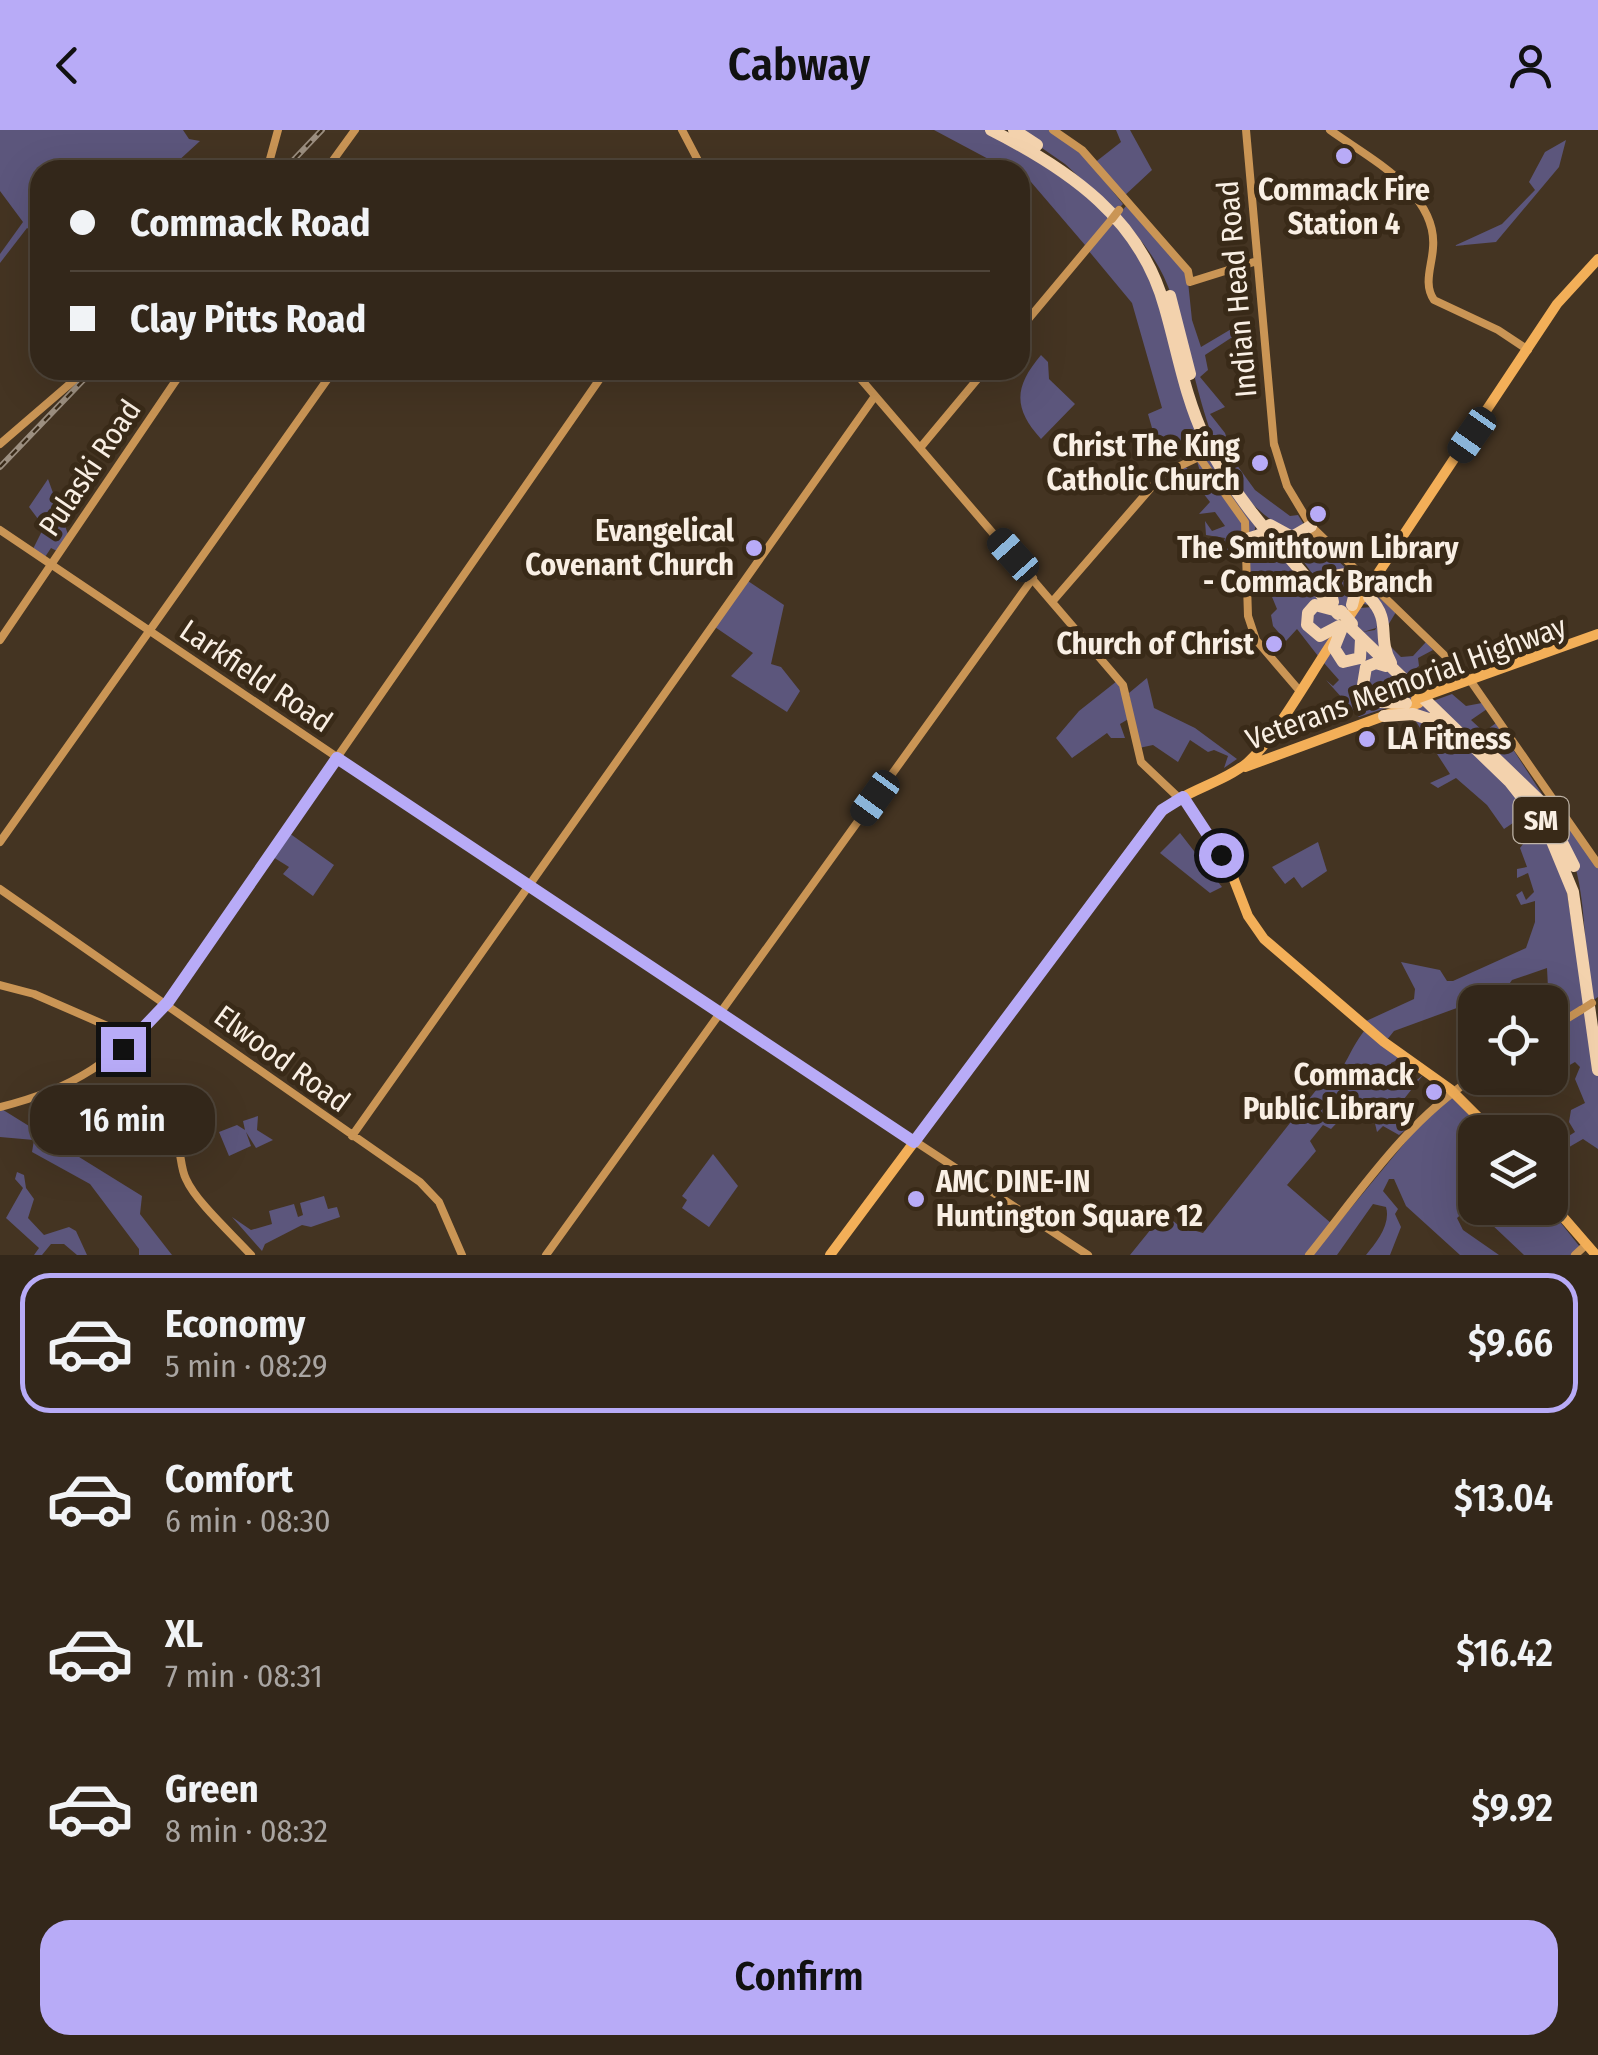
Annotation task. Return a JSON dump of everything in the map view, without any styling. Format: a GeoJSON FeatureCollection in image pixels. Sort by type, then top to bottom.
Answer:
{"type":"FeatureCollection","features":[{"type":"Feature","properties":{"kind":"highway","name":"SM"},"geometry":{"type":"LineString","coordinates":[[991,130],[1077,180],[1115,214],[1135,240],[1158,286],[1191,407],[1217,460],[1276,540],[1346,619],[1530,805],[1562,858],[1578,917],[1587,1016],[1598,1070]]}},
{"type":"Feature","properties":{"kind":"highway","name":"SM"},"geometry":{"type":"LineString","coordinates":[[1014,130],[1058,160],[1111,206],[1153,259],[1173,303],[1204,420],[1228,469],[1256,513],[1346,619]]}},
{"type":"Feature","properties":{"kind":"highway"},"geometry":{"type":"LineString","coordinates":[[1256,513],[1289,537],[1310,529]]}},
{"type":"Feature","properties":{"kind":"highway"},"geometry":{"type":"LineString","coordinates":[[1247,538],[1256,530],[1256,513]]}},
{"type":"Feature","properties":{"kind":"highway"},"geometry":{"type":"LineString","coordinates":[[1298,563],[1297,544],[1310,529]]}},
{"type":"Feature","properties":{"kind":"highway"},"geometry":{"type":"LineString","coordinates":[[1247,538],[1263,534],[1276,540]]}},
{"type":"Feature","properties":{"kind":"highway"},"geometry":{"type":"LineString","coordinates":[[1369,584],[1369,596],[1384,614],[1384,648],[1394,669]]}},
{"type":"Feature","properties":{"kind":"highway"},"geometry":{"type":"LineString","coordinates":[[1394,669],[1373,663],[1363,671],[1362,682],[1376,700],[1414,702]]}},
{"type":"Feature","properties":{"kind":"highway","name":"SM"},"geometry":{"type":"LineString","coordinates":[[1394,669],[1530,788],[1557,827],[1577,877],[1584,909],[1587,993],[1598,1056]]}},
{"type":"Feature","properties":{"kind":"highway"},"geometry":{"type":"LineString","coordinates":[[1384,716],[1420,715],[1462,736]]}},
{"type":"Feature","properties":{"kind":"highway"},"geometry":{"type":"LineString","coordinates":[[1556,806],[1552,812],[1571,846],[1577,877]]}},
{"type":"Feature","properties":{"kind":"main road"},"geometry":{"type":"LineString","coordinates":[[830,1255],[1154,820],[1181,798],[1248,762],[1265,745],[1298,689],[1562,298],[1598,258]]}},
{"type":"Feature","properties":{"kind":"main road","name":"Veterans Memorial Highway"},"geometry":{"type":"LineString","coordinates":[[1265,745],[1414,702],[1598,636]]}},
{"type":"Feature","properties":{"kind":"main road","name":"Veterans Memorial Highway"},"geometry":{"type":"LineString","coordinates":[[1248,762],[1414,702]]}},
{"type":"Feature","properties":{"kind":"main road"},"geometry":{"type":"LineString","coordinates":[[1219,778],[1265,745]]}},
{"type":"Feature","properties":{"kind":"main road"},"geometry":{"type":"LineString","coordinates":[[1181,798],[1206,831],[1264,939],[1475,1115]]}},
{"type":"Feature","properties":{"kind":"main road"},"geometry":{"type":"LineString","coordinates":[[1568,1224],[1590,1250]]}},
{"type":"Feature","properties":{"kind":"street"},"geometry":{"type":"LineString","coordinates":[[270,160],[278,130]]}},
{"type":"Feature","properties":{"kind":"street"},"geometry":{"type":"LineString","coordinates":[[682,130],[698,160]]}},
{"type":"Feature","properties":{"kind":"street"},"geometry":{"type":"LineString","coordinates":[[1053,130],[1082,150],[1122,207],[1188,271],[1190,282],[1257,261]]}},
{"type":"Feature","properties":{"kind":"street","name":"Indian Head Road"},"geometry":{"type":"LineString","coordinates":[[1246,130],[1274,444],[1287,486],[1310,529],[1471,682],[1598,864]]}},
{"type":"Feature","properties":{"kind":"street"},"geometry":{"type":"LineString","coordinates":[[1330,130],[1416,196],[1432,238],[1428,284],[1434,300],[1498,330],[1528,350]]}},
{"type":"Feature","properties":{"kind":"street"},"geometry":{"type":"LineString","coordinates":[[333,160],[352,131]]}},
{"type":"Feature","properties":{"kind":"street"},"geometry":{"type":"LineString","coordinates":[[1030,317],[1122,207]]}},
{"type":"Feature","properties":{"kind":"street"},"geometry":{"type":"LineString","coordinates":[[0,444],[49,397],[66,390],[76,380]]}},
{"type":"Feature","properties":{"kind":"street","name":"Pulaski Road"},"geometry":{"type":"LineString","coordinates":[[0,640],[175,380]]}},
{"type":"Feature","properties":{"kind":"street"},"geometry":{"type":"LineString","coordinates":[[0,842],[327,380]]}},
{"type":"Feature","properties":{"kind":"street"},"geometry":{"type":"LineString","coordinates":[[0,1107],[53,1094],[135,1038],[166,1004],[599,380]]}},
{"type":"Feature","properties":{"kind":"street"},"geometry":{"type":"LineString","coordinates":[[861,380],[1126,690],[1142,765],[1181,798]]}},
{"type":"Feature","properties":{"kind":"street"},"geometry":{"type":"LineString","coordinates":[[920,448],[978,380]]}},
{"type":"Feature","properties":{"kind":"street"},"geometry":{"type":"LineString","coordinates":[[352,1136],[874,396]]}},
{"type":"Feature","properties":{"kind":"street"},"geometry":{"type":"LineString","coordinates":[[1052,601],[1163,474],[1200,458],[1239,510],[1247,538],[1248,616],[1256,640],[1298,689]]}},
{"type":"Feature","properties":{"kind":"street","name":"Larkfield Road"},"geometry":{"type":"LineString","coordinates":[[0,530],[526,886],[1088,1255]]}},
{"type":"Feature","properties":{"kind":"street"},"geometry":{"type":"LineString","coordinates":[[546,1255],[1033,578]]}},
{"type":"Feature","properties":{"kind":"street","name":"Elwood Road"},"geometry":{"type":"LineString","coordinates":[[0,889],[432,1192],[462,1255]]}},
{"type":"Feature","properties":{"kind":"street"},"geometry":{"type":"LineString","coordinates":[[0,985],[34,994],[135,1038]]}},
{"type":"Feature","properties":{"kind":"street"},"geometry":{"type":"LineString","coordinates":[[1568,1018],[1595,1001]]}},
{"type":"Feature","properties":{"kind":"street"},"geometry":{"type":"LineString","coordinates":[[1308,1255],[1410,1132],[1458,1088]]}},
{"type":"Feature","properties":{"kind":"street"},"geometry":{"type":"LineString","coordinates":[[53,1094],[65,1112],[89,1126],[149,1123],[168,1130],[179,1145],[190,1186],[251,1255]]}},
{"type":"Feature","properties":{"kind":"street"},"geometry":{"type":"LineString","coordinates":[[1574,1255],[1590,1250]]}},
{"type":"Feature","properties":{"kind":"shaded area"},"geometry":{"type":"Polygon","coordinates":[[[0,130],[183,130],[189,139],[200,141],[179,160],[30,160],[30,230],[27,228],[0,263],[0,254],[23,222],[0,191],[0,130]]]}},
{"type":"Feature","properties":{"kind":"shaded area"},"geometry":{"type":"Polygon","coordinates":[[[934,130],[988,130],[1042,158],[1113,215],[1074,259],[1085,245],[1030,181],[1030,160],[990,160],[934,130]]]}},
{"type":"Feature","properties":{"kind":"shaded area"},"geometry":{"type":"Polygon","coordinates":[[[1016,130],[1052,130],[1077,147],[1123,204],[1116,211],[1065,164],[1016,130]]]}},
{"type":"Feature","properties":{"kind":"shaded area"},"geometry":{"type":"Polygon","coordinates":[[[1116,130],[1130,130],[1152,170],[1123,197],[1093,164],[1121,142],[1116,130]]]}},
{"type":"Feature","properties":{"kind":"shaded area"},"geometry":{"type":"Polygon","coordinates":[[[1566,140],[1559,167],[1496,242],[1454,246],[1502,224],[1535,190],[1529,182],[1545,152],[1566,140]]]}},
{"type":"Feature","properties":{"kind":"shaded area"},"geometry":{"type":"Polygon","coordinates":[[[1126,206],[1187,272],[1192,320],[1201,347],[1233,328],[1240,332],[1205,355],[1208,370],[1200,377],[1225,407],[1210,414],[1225,433],[1234,461],[1255,490],[1290,516],[1298,515],[1305,526],[1297,535],[1264,515],[1240,489],[1222,458],[1208,425],[1167,284],[1152,256],[1119,214],[1126,206]]]}},
{"type":"Feature","properties":{"kind":"shaded area"},"geometry":{"type":"Polygon","coordinates":[[[1116,217],[1147,263],[1191,408],[1256,524],[1254,533],[1258,526],[1270,535],[1250,535],[1201,457],[1190,459],[1178,439],[1154,435],[1148,414],[1162,408],[1132,303],[1088,250],[1116,217]]]}},
{"type":"Feature","properties":{"kind":"shaded area"},"geometry":{"type":"Polygon","coordinates":[[[1041,355],[1048,362],[1049,379],[1075,404],[1041,439],[1025,417],[1020,397],[1041,355]]]}},
{"type":"Feature","properties":{"kind":"shaded area"},"geometry":{"type":"Polygon","coordinates":[[[1196,458],[1241,514],[1245,536],[1227,542],[1231,552],[1221,551],[1225,538],[1206,535],[1205,521],[1212,531],[1225,526],[1215,512],[1199,514],[1210,502],[1193,480],[1182,490],[1177,471],[1185,466],[1197,480],[1202,478],[1196,458]]]}},
{"type":"Feature","properties":{"kind":"shaded area"},"geometry":{"type":"Polygon","coordinates":[[[48,479],[69,537],[59,552],[51,548],[45,557],[33,549],[44,527],[29,507],[48,479]]]}},
{"type":"Feature","properties":{"kind":"shaded area"},"geometry":{"type":"Polygon","coordinates":[[[1267,523],[1296,545],[1308,533],[1363,584],[1345,613],[1331,596],[1341,573],[1329,597],[1296,551],[1295,556],[1267,523]]]}},
{"type":"Feature","properties":{"kind":"shaded area"},"geometry":{"type":"Polygon","coordinates":[[[1267,535],[1333,608],[1340,619],[1332,631],[1319,634],[1310,629],[1309,612],[1318,605],[1331,607],[1320,603],[1307,611],[1305,623],[1310,631],[1320,635],[1333,633],[1318,656],[1297,629],[1286,641],[1273,626],[1271,615],[1277,609],[1265,580],[1249,580],[1248,540],[1267,535]]]}},
{"type":"Feature","properties":{"kind":"shaded area"},"geometry":{"type":"Polygon","coordinates":[[[745,579],[784,605],[771,664],[781,667],[800,691],[787,712],[731,676],[753,653],[712,625],[745,579]]]}},
{"type":"Feature","properties":{"kind":"shaded area"},"geometry":{"type":"Polygon","coordinates":[[[1370,590],[1396,612],[1387,627],[1388,644],[1401,657],[1413,656],[1426,642],[1433,650],[1418,658],[1419,666],[1412,671],[1433,686],[1453,684],[1422,695],[1390,661],[1385,647],[1387,659],[1351,619],[1360,608],[1373,607],[1380,620],[1376,628],[1363,632],[1375,630],[1381,620],[1376,607],[1360,603],[1368,591],[1383,613],[1385,629],[1385,613],[1370,590]]]}},
{"type":"Feature","properties":{"kind":"shaded area"},"geometry":{"type":"Polygon","coordinates":[[[1346,625],[1410,689],[1414,699],[1394,703],[1362,685],[1395,705],[1359,717],[1326,680],[1333,686],[1339,680],[1324,663],[1334,641],[1338,658],[1346,625]]]}},
{"type":"Feature","properties":{"kind":"shaded area"},"geometry":{"type":"Polygon","coordinates":[[[1147,678],[1154,708],[1195,728],[1237,759],[1224,768],[1228,756],[1214,750],[1208,752],[1190,740],[1178,762],[1153,745],[1139,748],[1129,693],[1147,678]]]}},
{"type":"Feature","properties":{"kind":"shaded area"},"geometry":{"type":"Polygon","coordinates":[[[1117,681],[1123,688],[1130,718],[1120,724],[1125,738],[1111,738],[1107,733],[1072,758],[1056,738],[1079,711],[1117,681]]]}},
{"type":"Feature","properties":{"kind":"shaded area"},"geometry":{"type":"Polygon","coordinates":[[[1452,694],[1466,706],[1482,703],[1487,709],[1471,720],[1484,732],[1496,723],[1551,808],[1501,758],[1430,702],[1452,694]]]}},
{"type":"Feature","properties":{"kind":"shaded area"},"geometry":{"type":"Polygon","coordinates":[[[1425,703],[1519,794],[1562,862],[1585,1005],[1568,1016],[1568,985],[1548,985],[1547,968],[1512,980],[1509,985],[1458,985],[1458,1008],[1394,1031],[1386,1041],[1364,1022],[1414,999],[1415,989],[1401,962],[1440,970],[1447,981],[1453,981],[1526,948],[1535,922],[1535,901],[1521,905],[1516,895],[1522,891],[1526,900],[1534,892],[1528,873],[1517,878],[1517,869],[1527,867],[1520,848],[1526,840],[1513,823],[1504,829],[1487,805],[1456,778],[1438,788],[1430,783],[1450,774],[1413,717],[1404,717],[1425,703]]]}},
{"type":"Feature","properties":{"kind":"shaded area"},"geometry":{"type":"Polygon","coordinates":[[[1556,809],[1598,866],[1598,997],[1589,1003],[1579,881],[1565,835],[1553,812],[1556,809]]]}},
{"type":"Feature","properties":{"kind":"shaded area"},"geometry":{"type":"Polygon","coordinates":[[[289,833],[334,865],[313,896],[283,874],[289,867],[273,857],[289,833]]]}},
{"type":"Feature","properties":{"kind":"shaded area"},"geometry":{"type":"Polygon","coordinates":[[[1180,833],[1222,887],[1210,893],[1160,853],[1180,833]]]}},
{"type":"Feature","properties":{"kind":"shaded area"},"geometry":{"type":"Polygon","coordinates":[[[1318,842],[1327,871],[1302,888],[1294,877],[1285,884],[1272,867],[1318,842]]]}},
{"type":"Feature","properties":{"kind":"shaded area"},"geometry":{"type":"Polygon","coordinates":[[[1586,1009],[1598,1072],[1598,1149],[1583,1139],[1568,1148],[1568,1136],[1575,1132],[1569,1122],[1571,1110],[1585,1103],[1575,1079],[1580,1067],[1575,1062],[1568,1066],[1568,1020],[1586,1009]]]}},
{"type":"Feature","properties":{"kind":"shaded area"},"geometry":{"type":"Polygon","coordinates":[[[1364,1031],[1401,1058],[1391,1063],[1390,1076],[1408,1087],[1423,1075],[1400,1104],[1401,1112],[1413,1124],[1399,1135],[1383,1126],[1377,1132],[1374,1119],[1353,1106],[1331,1129],[1323,1125],[1310,1141],[1316,1151],[1287,1185],[1280,1179],[1332,1224],[1306,1255],[1130,1255],[1164,1213],[1179,1226],[1203,1233],[1317,1089],[1314,1082],[1318,1077],[1330,1084],[1364,1031]]]}},
{"type":"Feature","properties":{"kind":"shaded area"},"geometry":{"type":"Polygon","coordinates":[[[1451,1096],[1469,1115],[1458,1115],[1458,1225],[1499,1255],[1460,1255],[1406,1206],[1394,1179],[1389,1179],[1383,1191],[1398,1209],[1395,1214],[1401,1227],[1390,1255],[1366,1255],[1387,1220],[1386,1207],[1373,1204],[1337,1255],[1312,1255],[1412,1134],[1451,1096]]]}},
{"type":"Feature","properties":{"kind":"shaded area"},"geometry":{"type":"Polygon","coordinates":[[[0,1108],[142,1196],[140,1214],[172,1255],[139,1255],[139,1249],[90,1184],[32,1152],[34,1140],[0,1137],[0,1108]]]}},
{"type":"Feature","properties":{"kind":"shaded area"},"geometry":{"type":"Polygon","coordinates":[[[258,1116],[257,1130],[273,1140],[256,1148],[246,1132],[251,1146],[229,1156],[219,1132],[237,1125],[245,1130],[243,1121],[258,1116]]]}},
{"type":"Feature","properties":{"kind":"shaded area"},"geometry":{"type":"Polygon","coordinates":[[[713,1154],[738,1186],[709,1227],[682,1208],[687,1200],[682,1196],[713,1154]]]}},
{"type":"Feature","properties":{"kind":"shaded area"},"geometry":{"type":"Polygon","coordinates":[[[17,1172],[24,1175],[26,1188],[34,1199],[28,1218],[44,1235],[69,1227],[76,1231],[87,1255],[77,1255],[64,1244],[51,1244],[42,1255],[34,1255],[39,1248],[6,1218],[23,1188],[15,1179],[17,1172]]]}},
{"type":"Feature","properties":{"kind":"shaded area"},"geometry":{"type":"Polygon","coordinates":[[[324,1196],[328,1209],[337,1207],[340,1217],[311,1227],[302,1225],[265,1244],[262,1251],[232,1217],[251,1230],[272,1224],[269,1211],[294,1204],[298,1217],[303,1215],[300,1203],[324,1196]]]}},
{"type":"Feature","properties":{"kind":"shaded area"},"geometry":{"type":"Polygon","coordinates":[[[1492,1225],[1563,1225],[1580,1247],[1571,1255],[1524,1255],[1492,1225]]]}},
{"type":"Feature","properties":{"kind":"railway"},"geometry":{"type":"LineString","coordinates":[[294,160],[322,130]]}},
{"type":"Feature","properties":{"kind":"railway"},"geometry":{"type":"LineString","coordinates":[[0,467],[83,380]]}},
{"type":"Feature","properties":{"kind":"place","name":"Commack Fire Station 4"},"geometry":{"type":"Point","coordinates":[1344,156]}},
{"type":"Feature","properties":{"kind":"place","name":"Christ The King Catholic Church"},"geometry":{"type":"Point","coordinates":[1260,463]}},
{"type":"Feature","properties":{"kind":"place","name":"The Smithtown Library - Commack Branch"},"geometry":{"type":"Point","coordinates":[1318,514]}},
{"type":"Feature","properties":{"kind":"place","name":"Evangelical Covenant Church"},"geometry":{"type":"Point","coordinates":[754,548]}},
{"type":"Feature","properties":{"kind":"place","name":"Church of Christ"},"geometry":{"type":"Point","coordinates":[1274,644]}},
{"type":"Feature","properties":{"kind":"place","name":"LA Fitness"},"geometry":{"type":"Point","coordinates":[1367,739]}},
{"type":"Feature","properties":{"kind":"place","name":"Commack Public Library"},"geometry":{"type":"Point","coordinates":[1434,1092]}},
{"type":"Feature","properties":{"kind":"place","name":"AMC DINE-IN Huntington Square 12"},"geometry":{"type":"Point","coordinates":[916,1199]}},
{"type":"Feature","properties":{"kind":"route"},"geometry":{"type":"LineString","coordinates":[[123,1049],[168,1002],[337,758],[914,1142],[1162,810],[1183,797],[1221,855]]}}]}
